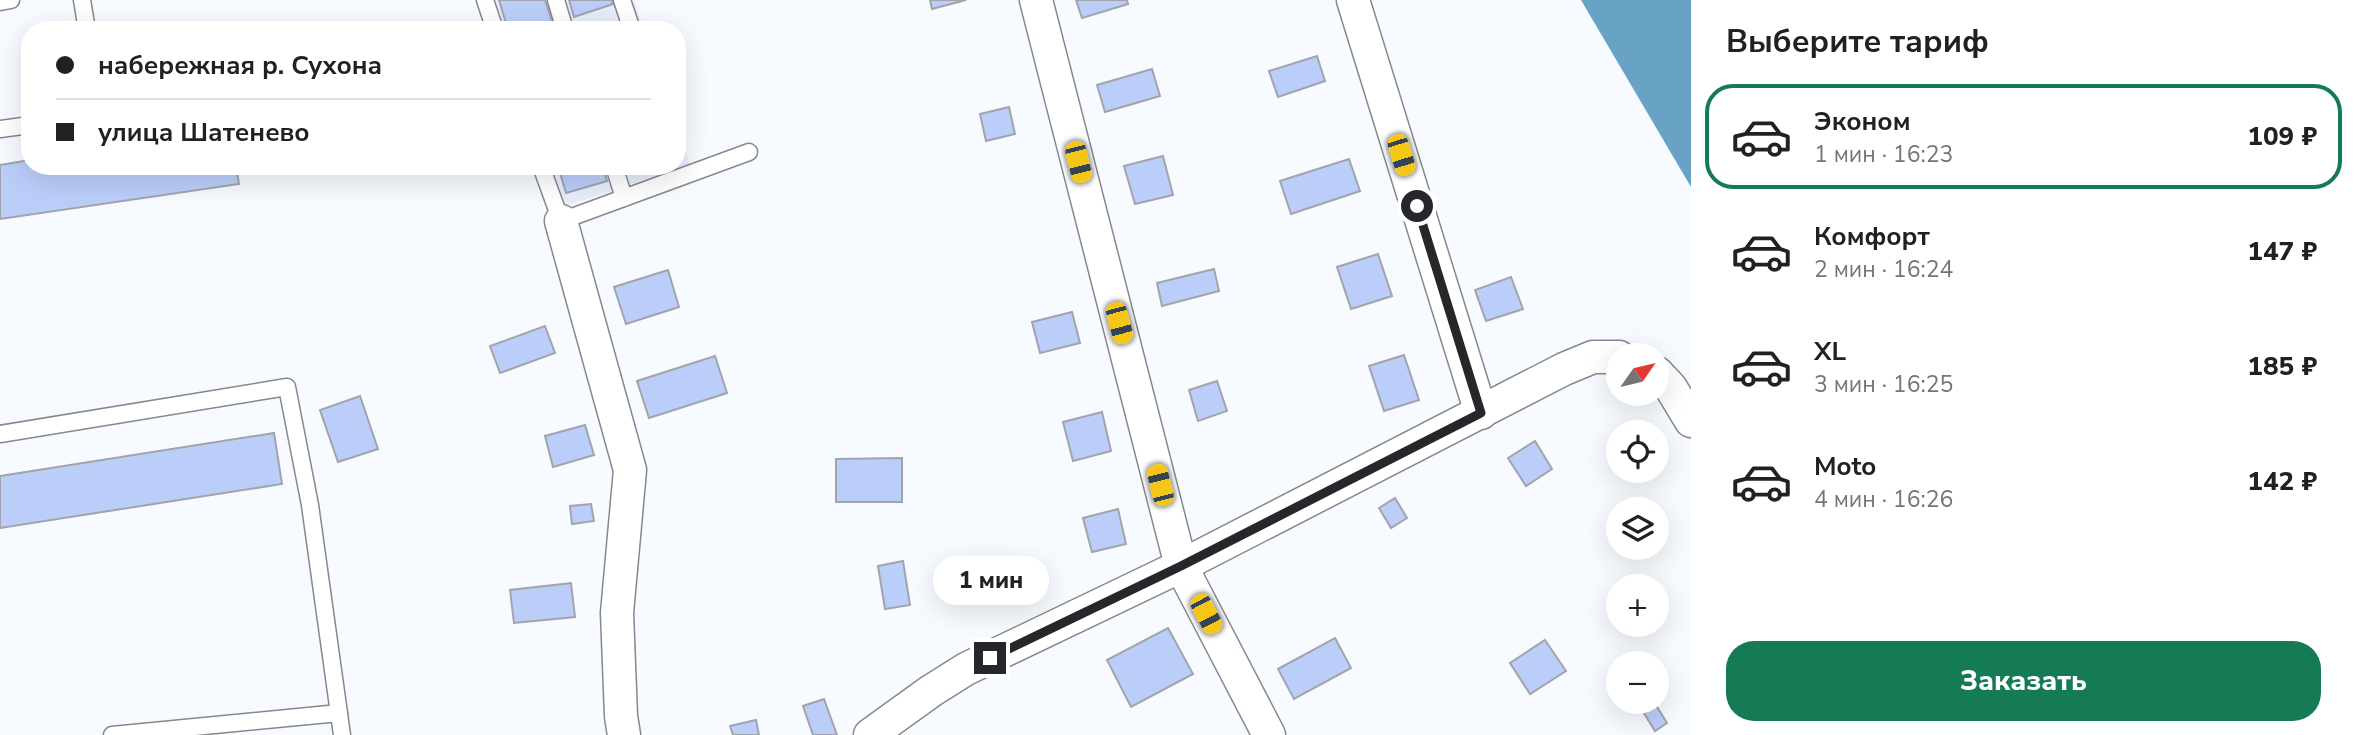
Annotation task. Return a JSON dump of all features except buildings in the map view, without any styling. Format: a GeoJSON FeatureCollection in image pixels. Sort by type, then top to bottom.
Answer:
{"type":"FeatureCollection","features":[{"type":"Feature","properties":{"kind":"street"},"geometry":{"type":"LineString","coordinates":[[1037,0],[1181,566],[1269,735]]}},
{"type":"Feature","properties":{"kind":"street"},"geometry":{"type":"LineString","coordinates":[[1353,0],[1481,413]]}},
{"type":"Feature","properties":{"kind":"street"},"geometry":{"type":"LineString","coordinates":[[561,221],[630,470],[617,613],[624,735]]}},
{"type":"Feature","properties":{"kind":"street"},"geometry":{"type":"LineString","coordinates":[[870,735],[966,669],[1181,566],[1564,369],[1592,357],[1606,357]]}},
{"type":"Feature","properties":{"kind":"street"},"geometry":{"type":"LineString","coordinates":[[1670,387],[1691,421]]}},
{"type":"Feature","properties":{"kind":"lane"},"geometry":{"type":"LineString","coordinates":[[0,2],[11,0]]}},
{"type":"Feature","properties":{"kind":"lane"},"geometry":{"type":"LineString","coordinates":[[82,0],[86,21]]}},
{"type":"Feature","properties":{"kind":"lane"},"geometry":{"type":"LineString","coordinates":[[485,0],[492,21]]}},
{"type":"Feature","properties":{"kind":"lane"},"geometry":{"type":"LineString","coordinates":[[556,0],[562,21]]}},
{"type":"Feature","properties":{"kind":"lane"},"geometry":{"type":"LineString","coordinates":[[622,0],[629,21]]}},
{"type":"Feature","properties":{"kind":"lane"},"geometry":{"type":"LineString","coordinates":[[0,130],[21,126]]}},
{"type":"Feature","properties":{"kind":"lane"},"geometry":{"type":"LineString","coordinates":[[544,175],[561,221],[749,152]]}},
{"type":"Feature","properties":{"kind":"lane"},"geometry":{"type":"LineString","coordinates":[[617,175],[624,198]]}},
{"type":"Feature","properties":{"kind":"lane"},"geometry":{"type":"LineString","coordinates":[[0,434],[287,387],[310,505],[342,735]]}},
{"type":"Feature","properties":{"kind":"lane"},"geometry":{"type":"LineString","coordinates":[[112,735],[339,713]]}},
{"type":"Feature","properties":{"kind":"shaded area"},"geometry":{"type":"Polygon","coordinates":[[[478,0],[634,0],[641,21],[485,21],[478,0]]]}},
{"type":"Feature","properties":{"kind":"shaded area"},"geometry":{"type":"Polygon","coordinates":[[[537,175],[658,175],[549,212],[537,175]]]}},
{"type":"Feature","properties":{"kind":"water"},"geometry":{"type":"Polygon","coordinates":[[[1581,0],[1691,0],[1691,187],[1581,0]]]}},
{"type":"Feature","properties":{"kind":"route"},"geometry":{"type":"LineString","coordinates":[[990,658],[1181,566],[1481,413],[1417,206]]}}]}
